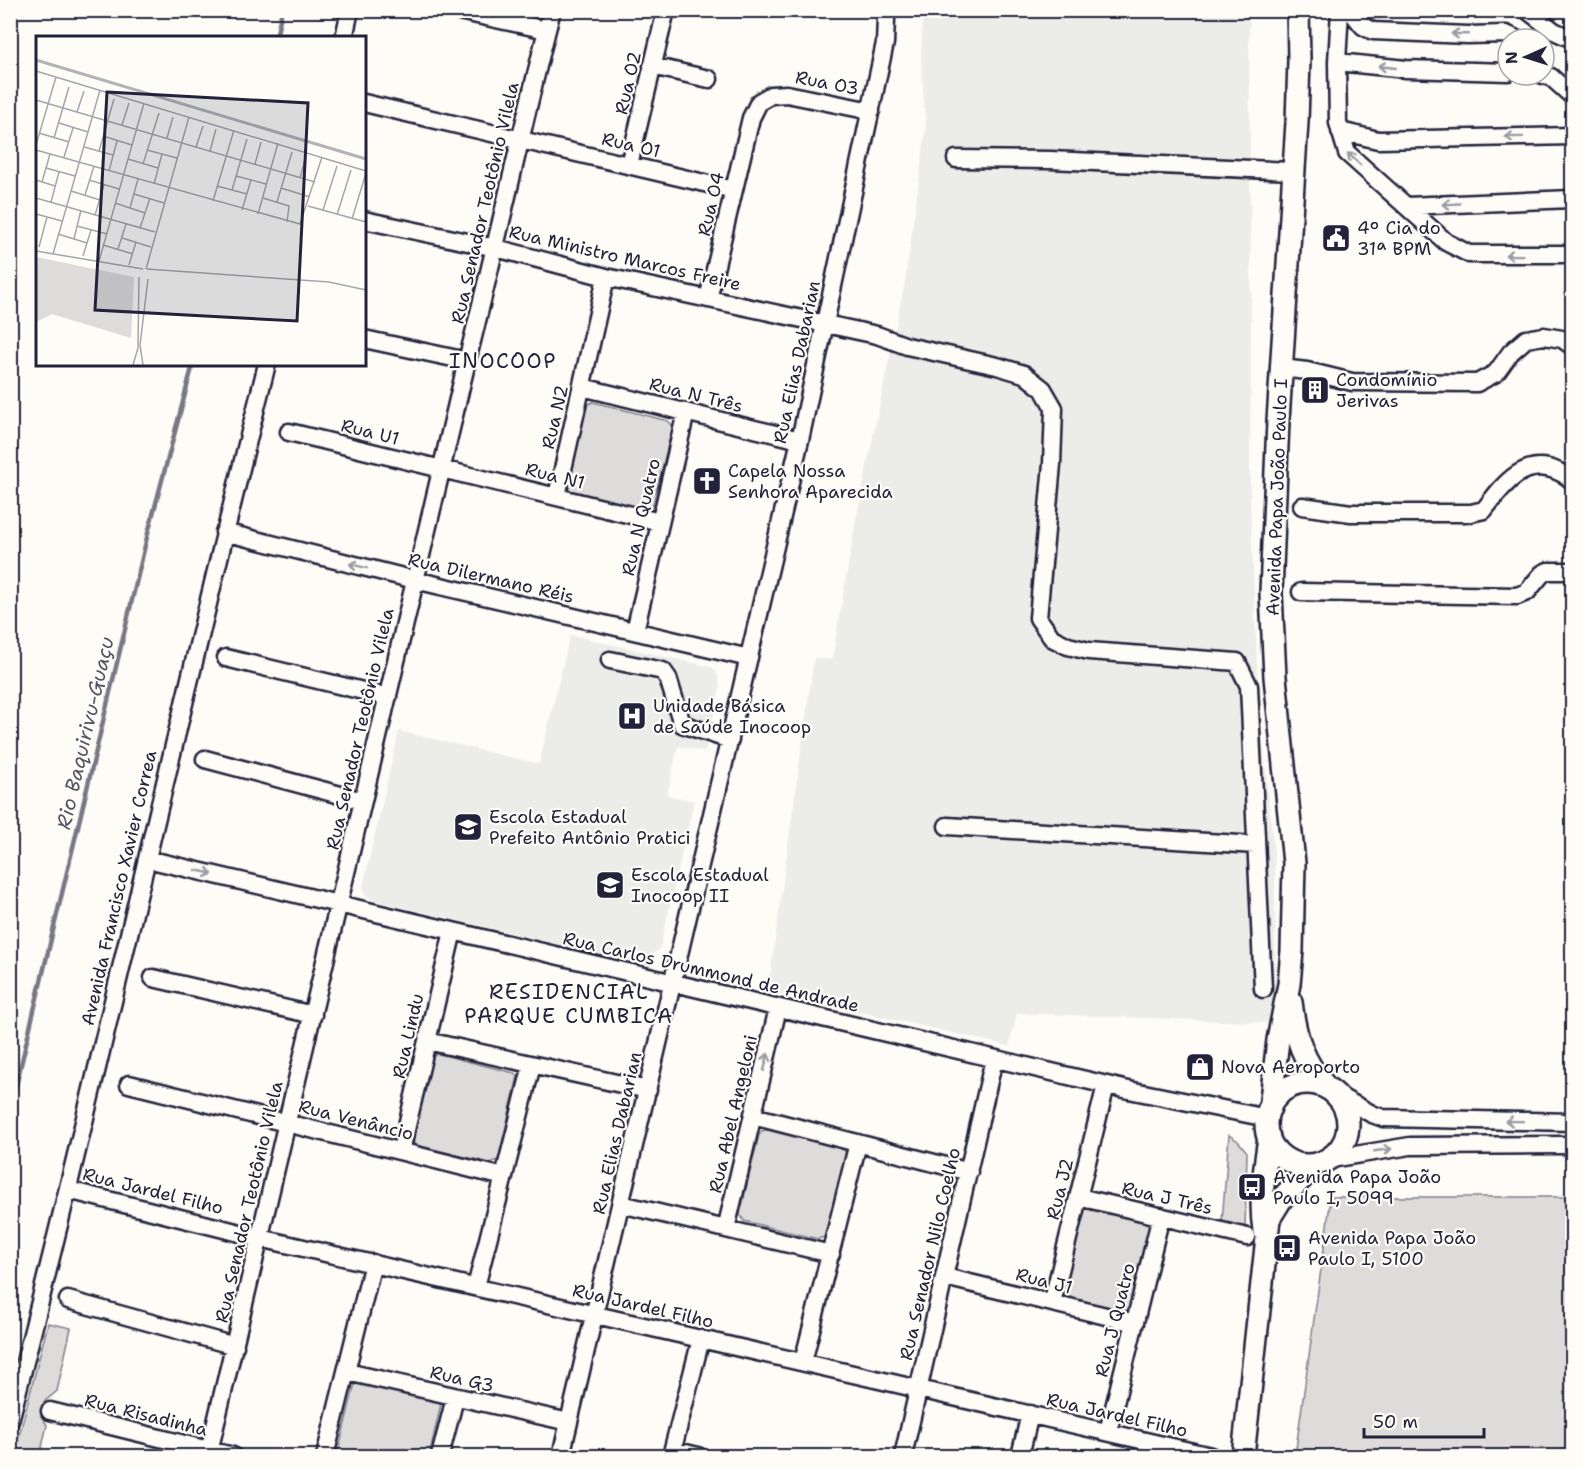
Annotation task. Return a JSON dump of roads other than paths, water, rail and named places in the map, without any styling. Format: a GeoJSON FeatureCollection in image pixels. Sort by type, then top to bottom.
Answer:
{"type":"FeatureCollection","features":[{"type":"Feature","properties":{"kind":"main road","name":"Avenida Papa João Paulo I"},"geometry":{"type":"LineString","coordinates":[[1243,1456],[1261,1310],[1256,1238],[1262,1214],[1268,1121],[1278,1040],[1289,984],[1294,863],[1275,676],[1271,593],[1281,368],[1299,60],[1298,10]]}},
{"type":"Feature","properties":{"kind":"main road","name":"Avenida Papa João Paulo I"},"geometry":{"type":"LineString","coordinates":[[1289,984],[1294,1028],[1299,1046],[1308,1064],[1331,1091]]}},
{"type":"Feature","properties":{"kind":"main road"},"geometry":{"type":"LineString","coordinates":[[1308,1083],[1331,1091],[1346,1110],[1347,1130],[1340,1148],[1320,1162],[1306,1165],[1287,1160],[1279,1154],[1268,1121],[1274,1100],[1289,1087],[1308,1083]]}},
{"type":"Feature","properties":{"kind":"main road","name":"Avenida Papa João Paulo I"},"geometry":{"type":"LineString","coordinates":[[1256,1238],[1282,1198],[1320,1162]]}},
{"type":"Feature","properties":{"kind":"street"},"geometry":{"type":"LineString","coordinates":[[344,36],[350,10]]}},
{"type":"Feature","properties":{"kind":"street"},"geometry":{"type":"LineString","coordinates":[[454,10],[547,30]]}},
{"type":"Feature","properties":{"kind":"street","name":"Rua Senador Teotônio Vilela"},"geometry":{"type":"LineString","coordinates":[[209,1454],[441,469],[496,248],[519,139],[552,10]]}},
{"type":"Feature","properties":{"kind":"street","name":"Rua O2"},"geometry":{"type":"LineString","coordinates":[[629,165],[666,10]]}},
{"type":"Feature","properties":{"kind":"street","name":"Rua Elias Dabarian"},"geometry":{"type":"LineString","coordinates":[[561,1456],[800,440],[885,43],[886,19],[883,10]]}},
{"type":"Feature","properties":{"kind":"street"},"geometry":{"type":"LineString","coordinates":[[1340,10],[1337,62],[1338,123],[1347,153],[1446,242],[1469,255],[1572,254]]}},
{"type":"Feature","properties":{"kind":"street"},"geometry":{"type":"LineString","coordinates":[[1350,10],[1363,26],[1373,31],[1496,34]]}},
{"type":"Feature","properties":{"kind":"street"},"geometry":{"type":"LineString","coordinates":[[1527,10],[1554,31],[1572,39]]}},
{"type":"Feature","properties":{"kind":"street"},"geometry":{"type":"LineString","coordinates":[[1337,62],[1406,69],[1496,72]]}},
{"type":"Feature","properties":{"kind":"street"},"geometry":{"type":"LineString","coordinates":[[652,66],[709,79]]}},
{"type":"Feature","properties":{"kind":"street"},"geometry":{"type":"LineString","coordinates":[[1556,82],[1572,96]]}},
{"type":"Feature","properties":{"kind":"street","name":"Rua O3"},"geometry":{"type":"LineString","coordinates":[[751,118],[759,102],[771,95],[787,94],[871,111]]}},
{"type":"Feature","properties":{"kind":"street","name":"Rua O1"},"geometry":{"type":"LineString","coordinates":[[366,103],[734,190]]}},
{"type":"Feature","properties":{"kind":"street","name":"Rua O4"},"geometry":{"type":"LineString","coordinates":[[708,299],[751,118]]}},
{"type":"Feature","properties":{"kind":"street"},"geometry":{"type":"LineString","coordinates":[[1340,131],[1378,140],[1572,136]]}},
{"type":"Feature","properties":{"kind":"street"},"geometry":{"type":"LineString","coordinates":[[956,159],[1050,160],[1293,171]]}},
{"type":"Feature","properties":{"kind":"street"},"geometry":{"type":"LineString","coordinates":[[1406,206],[1572,199]]}},
{"type":"Feature","properties":{"kind":"street","name":"Rua Ministro Marcos Freire"},"geometry":{"type":"LineString","coordinates":[[366,220],[496,248],[606,277],[877,335],[908,346],[1024,374],[1042,389],[1054,408],[1052,464],[1038,618],[1052,639],[1089,651],[1237,662],[1249,686],[1256,845]]}},
{"type":"Feature","properties":{"kind":"street","name":"Rua N2"},"geometry":{"type":"LineString","coordinates":[[557,496],[606,277]]}},
{"type":"Feature","properties":{"kind":"street"},"geometry":{"type":"LineString","coordinates":[[1281,368],[1307,371],[1352,382],[1477,382],[1496,373],[1511,352],[1526,339],[1544,336],[1562,339],[1572,346]]}},
{"type":"Feature","properties":{"kind":"street"},"geometry":{"type":"LineString","coordinates":[[366,339],[467,361]]}},
{"type":"Feature","properties":{"kind":"street","name":"Avenida Francisco Xavier Correa"},"geometry":{"type":"LineString","coordinates":[[10,1421],[68,1190],[224,532],[266,366]]}},
{"type":"Feature","properties":{"kind":"street","name":"Rua N Três"},"geometry":{"type":"LineString","coordinates":[[582,387],[800,440]]}},
{"type":"Feature","properties":{"kind":"street","name":"Rua N Quatro"},"geometry":{"type":"LineString","coordinates":[[635,632],[686,412]]}},
{"type":"Feature","properties":{"kind":"street","name":"Rua U1"},"geometry":{"type":"LineString","coordinates":[[289,432],[441,469]]}},
{"type":"Feature","properties":{"kind":"street"},"geometry":{"type":"LineString","coordinates":[[1302,506],[1351,513],[1471,513],[1484,510],[1508,480],[1536,466],[1551,468],[1570,477],[1572,481]]}},
{"type":"Feature","properties":{"kind":"street","name":"Rua N1"},"geometry":{"type":"LineString","coordinates":[[441,469],[660,522]]}},
{"type":"Feature","properties":{"kind":"street","name":"Rua Dilermano Réis"},"geometry":{"type":"LineString","coordinates":[[224,532],[415,580],[749,658]]}},
{"type":"Feature","properties":{"kind":"street"},"geometry":{"type":"LineString","coordinates":[[1301,592],[1516,597],[1527,591],[1542,574],[1548,571],[1572,571]]}},
{"type":"Feature","properties":{"kind":"street"},"geometry":{"type":"LineString","coordinates":[[226,658],[388,697]]}},
{"type":"Feature","properties":{"kind":"street"},"geometry":{"type":"LineString","coordinates":[[610,660],[663,671],[668,678],[682,724],[730,740]]}},
{"type":"Feature","properties":{"kind":"street"},"geometry":{"type":"LineString","coordinates":[[205,759],[363,801]]}},
{"type":"Feature","properties":{"kind":"street"},"geometry":{"type":"LineString","coordinates":[[947,826],[1256,845],[1263,989]]}},
{"type":"Feature","properties":{"kind":"street","name":"Rua Carlos Drummond de Andrade"},"geometry":{"type":"LineString","coordinates":[[147,859],[994,1059],[1268,1121]]}},
{"type":"Feature","properties":{"kind":"street","name":"Rua Lindu"},"geometry":{"type":"LineString","coordinates":[[401,1151],[453,931]]}},
{"type":"Feature","properties":{"kind":"street"},"geometry":{"type":"LineString","coordinates":[[153,978],[313,1015]]}},
{"type":"Feature","properties":{"kind":"street","name":"Rua Abel Angeloni"},"geometry":{"type":"LineString","coordinates":[[726,1229],[778,1008]]}},
{"type":"Feature","properties":{"kind":"street"},"geometry":{"type":"LineString","coordinates":[[427,1041],[648,1090]]}},
{"type":"Feature","properties":{"kind":"street","name":"Rua Senador Nilo Coelho"},"geometry":{"type":"LineString","coordinates":[[903,1456],[994,1059]]}},
{"type":"Feature","properties":{"kind":"street"},"geometry":{"type":"LineString","coordinates":[[476,1287],[532,1065]]}},
{"type":"Feature","properties":{"kind":"street","name":"Rua Venâncio"},"geometry":{"type":"LineString","coordinates":[[129,1084],[504,1178]]}},
{"type":"Feature","properties":{"kind":"street","name":"Rua J2"},"geometry":{"type":"LineString","coordinates":[[1052,1303],[1106,1085]]}},
{"type":"Feature","properties":{"kind":"street"},"geometry":{"type":"LineString","coordinates":[[1331,1091],[1371,1114],[1383,1118],[1572,1122]]}},
{"type":"Feature","properties":{"kind":"street"},"geometry":{"type":"LineString","coordinates":[[753,1116],[969,1172]]}},
{"type":"Feature","properties":{"kind":"street"},"geometry":{"type":"LineString","coordinates":[[803,1362],[858,1143]]}},
{"type":"Feature","properties":{"kind":"street"},"geometry":{"type":"LineString","coordinates":[[1320,1162],[1410,1146],[1572,1144]]}},
{"type":"Feature","properties":{"kind":"street","name":"Rua Jardel Filho"},"geometry":{"type":"LineString","coordinates":[[68,1190],[260,1238],[1210,1456]]}},
{"type":"Feature","properties":{"kind":"street","name":"Rua J Três"},"geometry":{"type":"LineString","coordinates":[[1078,1197],[1256,1238]]}},
{"type":"Feature","properties":{"kind":"street"},"geometry":{"type":"LineString","coordinates":[[621,1204],[831,1254]]}},
{"type":"Feature","properties":{"kind":"street","name":"Rua J Quatro"},"geometry":{"type":"LineString","coordinates":[[1108,1432],[1161,1216]]}},
{"type":"Feature","properties":{"kind":"street"},"geometry":{"type":"LineString","coordinates":[[325,1456],[373,1263]]}},
{"type":"Feature","properties":{"kind":"street","name":"Rua J1"},"geometry":{"type":"LineString","coordinates":[[945,1277],[1135,1323]]}},
{"type":"Feature","properties":{"kind":"street"},"geometry":{"type":"LineString","coordinates":[[68,1300],[235,1346]]}},
{"type":"Feature","properties":{"kind":"street"},"geometry":{"type":"LineString","coordinates":[[698,1456],[672,1453],[701,1339]]}},
{"type":"Feature","properties":{"kind":"street","name":"Rua G3"},"geometry":{"type":"LineString","coordinates":[[347,1372],[454,1398],[569,1422]]}},
{"type":"Feature","properties":{"kind":"street"},"geometry":{"type":"LineString","coordinates":[[440,1456],[454,1398]]}},
{"type":"Feature","properties":{"kind":"street","name":"Rua Risadinha"},"geometry":{"type":"LineString","coordinates":[[50,1411],[209,1454],[233,1456]]}},
{"type":"Feature","properties":{"kind":"street"},"geometry":{"type":"LineString","coordinates":[[1020,1456],[1030,1414]]}},
{"type":"Feature","properties":{"kind":"waterway","name":"Rio Baquirivu-Guaçu"},"geometry":{"type":"LineString","coordinates":[[276,36],[282,10]]}},
{"type":"Feature","properties":{"kind":"waterway","name":"Rio Baquirivu-Guaçu"},"geometry":{"type":"LineString","coordinates":[[10,1111],[148,533],[192,366]]}},
{"type":"Feature","properties":{"kind":"place","name":"4º Cia do 31ª BPM"},"geometry":{"type":"Point","coordinates":[1336,238]}},
{"type":"Feature","properties":{"kind":"place","name":"Condomínio Jerivas"},"geometry":{"type":"Point","coordinates":[1315,390]}},
{"type":"Feature","properties":{"kind":"place","name":"Capela Nossa Senhora Aparecida"},"geometry":{"type":"Point","coordinates":[707,481]}},
{"type":"Feature","properties":{"kind":"place","name":"Unidade Básica de Saúde Inocoop"},"geometry":{"type":"Point","coordinates":[632,716]}},
{"type":"Feature","properties":{"kind":"place","name":"Escola Estadual Prefeito Antônio Pratici"},"geometry":{"type":"Point","coordinates":[468,827]}},
{"type":"Feature","properties":{"kind":"place","name":"Escola Estadual Inocoop II"},"geometry":{"type":"Point","coordinates":[610,885]}},
{"type":"Feature","properties":{"kind":"place","name":"Nova Aeroporto"},"geometry":{"type":"Point","coordinates":[1200,1067]}},
{"type":"Feature","properties":{"kind":"place","name":"Avenida Papa João Paulo I, 5099"},"geometry":{"type":"Point","coordinates":[1252,1187]}},
{"type":"Feature","properties":{"kind":"place","name":"Avenida Papa João Paulo I, 5100"},"geometry":{"type":"Point","coordinates":[1287,1248]}},
{"type":"Feature","properties":{"kind":"district","name":"INOCOOP"},"geometry":{"type":"Point","coordinates":[503,361]}},
{"type":"Feature","properties":{"kind":"district","name":"RESIDENCIAL PARQUE CUMBICA"},"geometry":{"type":"Point","coordinates":[569,1004]}}]}
